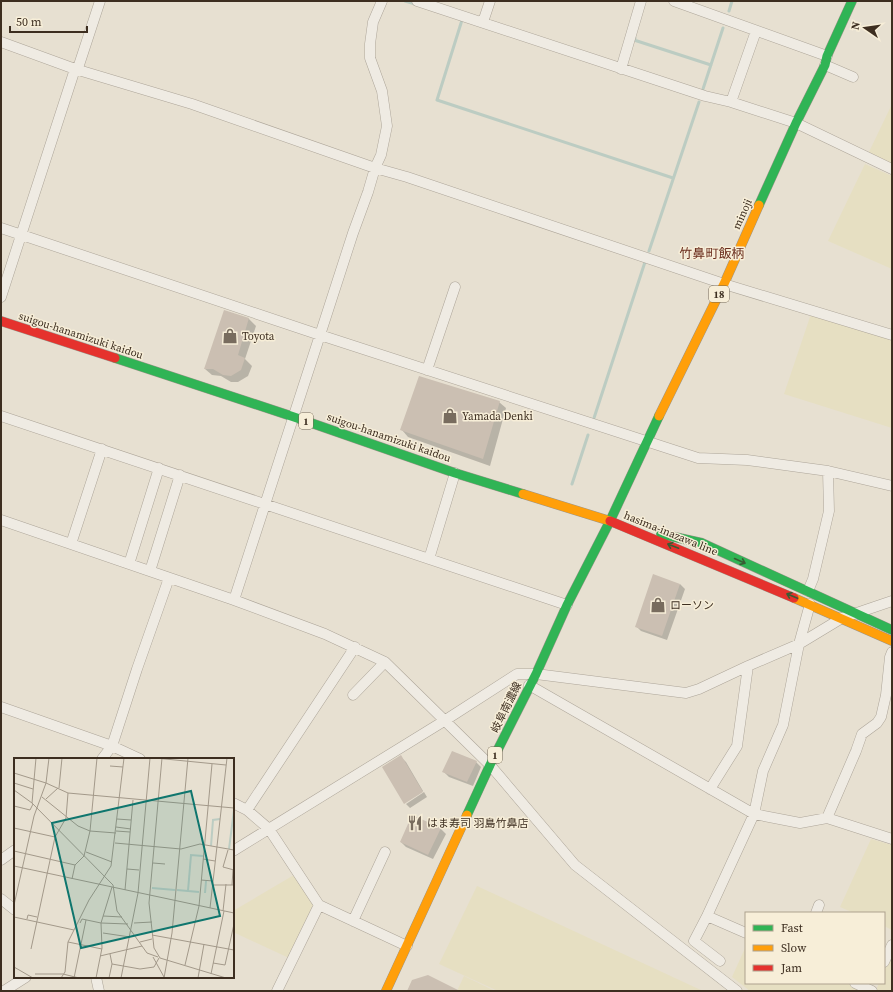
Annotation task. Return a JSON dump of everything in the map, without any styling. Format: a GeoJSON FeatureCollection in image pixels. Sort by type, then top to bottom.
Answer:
{"type":"FeatureCollection","features":[{"type":"Feature","properties":{"kind":"main road","name":"minoji"},"geometry":{"type":"LineString","coordinates":[[610,522],[646,441],[724,284],[852,1]]}},
{"type":"Feature","properties":{"kind":"main road","name":"suigou-hanamizuki kaidou"},"geometry":{"type":"LineString","coordinates":[[1,321],[294,417],[455,473],[610,522]]}},
{"type":"Feature","properties":{"kind":"main road","name":"hasima-inazawa line"},"geometry":{"type":"LineString","coordinates":[[610,522],[702,543],[892,630]]}},
{"type":"Feature","properties":{"kind":"main road","name":"hasima-inazawa line"},"geometry":{"type":"LineString","coordinates":[[610,522],[696,555],[892,640]]}},
{"type":"Feature","properties":{"kind":"main road","name":"岐阜南濃線"},"geometry":{"type":"LineString","coordinates":[[386,991],[490,765],[529,685],[536,674],[567,605],[610,522]]}},
{"type":"Feature","properties":{"kind":"street"},"geometry":{"type":"LineString","coordinates":[[1,297],[75,69],[80,65],[100,1]]}},
{"type":"Feature","properties":{"kind":"street"},"geometry":{"type":"LineString","coordinates":[[234,600],[353,233],[375,168],[381,156],[386,126],[382,91],[370,58],[370,44],[373,22],[382,1]]}},
{"type":"Feature","properties":{"kind":"street"},"geometry":{"type":"LineString","coordinates":[[417,1],[621,69],[796,123],[892,170]]}},
{"type":"Feature","properties":{"kind":"street"},"geometry":{"type":"LineString","coordinates":[[483,22],[490,1]]}},
{"type":"Feature","properties":{"kind":"street"},"geometry":{"type":"LineString","coordinates":[[621,69],[641,1]]}},
{"type":"Feature","properties":{"kind":"street"},"geometry":{"type":"LineString","coordinates":[[674,1],[756,31],[826,61],[853,77]]}},
{"type":"Feature","properties":{"kind":"street"},"geometry":{"type":"LineString","coordinates":[[731,102],[756,31]]}},
{"type":"Feature","properties":{"kind":"street"},"geometry":{"type":"LineString","coordinates":[[1,42],[75,69],[192,104],[375,168],[407,176],[724,284],[892,335]]}},
{"type":"Feature","properties":{"kind":"street"},"geometry":{"type":"LineString","coordinates":[[1,228],[320,335],[698,458],[747,460],[828,471],[892,486]]}},
{"type":"Feature","properties":{"kind":"street"},"geometry":{"type":"LineString","coordinates":[[427,370],[455,287]]}},
{"type":"Feature","properties":{"kind":"street"},"geometry":{"type":"LineString","coordinates":[[1,416],[567,605]]}},
{"type":"Feature","properties":{"kind":"street"},"geometry":{"type":"LineString","coordinates":[[71,544],[102,449]]}},
{"type":"Feature","properties":{"kind":"street"},"geometry":{"type":"LineString","coordinates":[[129,564],[159,468]]}},
{"type":"Feature","properties":{"kind":"street"},"geometry":{"type":"LineString","coordinates":[[808,591],[813,579],[829,511],[828,471]]}},
{"type":"Feature","properties":{"kind":"street"},"geometry":{"type":"LineString","coordinates":[[429,559],[455,473]]}},
{"type":"Feature","properties":{"kind":"street"},"geometry":{"type":"LineString","coordinates":[[150,571],[180,475]]}},
{"type":"Feature","properties":{"kind":"street"},"geometry":{"type":"LineString","coordinates":[[1,520],[234,600],[325,634],[385,662],[490,765],[575,865],[737,991]]}},
{"type":"Feature","properties":{"kind":"street"},"geometry":{"type":"LineString","coordinates":[[103,758],[112,746],[169,578]]}},
{"type":"Feature","properties":{"kind":"street"},"geometry":{"type":"LineString","coordinates":[[234,850],[444,721],[517,674],[536,674],[686,693],[699,690],[748,666],[799,644],[842,618],[892,601]]}},
{"type":"Feature","properties":{"kind":"street"},"geometry":{"type":"LineString","coordinates":[[720,961],[694,941],[754,814],[763,771],[783,725],[799,644],[810,604]]}},
{"type":"Feature","properties":{"kind":"street"},"geometry":{"type":"LineString","coordinates":[[247,810],[355,647]]}},
{"type":"Feature","properties":{"kind":"street"},"geometry":{"type":"LineString","coordinates":[[827,818],[862,734],[878,723],[881,717],[886,695],[890,657],[892,652]]}},
{"type":"Feature","properties":{"kind":"street"},"geometry":{"type":"LineString","coordinates":[[353,695],[385,662]]}},
{"type":"Feature","properties":{"kind":"street"},"geometry":{"type":"LineString","coordinates":[[710,789],[737,746],[748,666]]}},
{"type":"Feature","properties":{"kind":"street"},"geometry":{"type":"LineString","coordinates":[[529,685],[754,814],[800,823],[827,818],[892,839]]}},
{"type":"Feature","properties":{"kind":"street"},"geometry":{"type":"LineString","coordinates":[[1,707],[112,746],[138,758]]}},
{"type":"Feature","properties":{"kind":"street"},"geometry":{"type":"LineString","coordinates":[[234,804],[247,810],[269,829],[318,905],[407,946]]}},
{"type":"Feature","properties":{"kind":"street"},"geometry":{"type":"LineString","coordinates":[[1,860],[14,851]]}},
{"type":"Feature","properties":{"kind":"street"},"geometry":{"type":"LineString","coordinates":[[353,921],[385,852]]}},
{"type":"Feature","properties":{"kind":"street"},"geometry":{"type":"LineString","coordinates":[[1,899],[14,909]]}},
{"type":"Feature","properties":{"kind":"street"},"geometry":{"type":"LineString","coordinates":[[278,991],[318,905]]}},
{"type":"Feature","properties":{"kind":"street"},"geometry":{"type":"LineString","coordinates":[[707,916],[745,933]]}},
{"type":"Feature","properties":{"kind":"street"},"geometry":{"type":"LineString","coordinates":[[885,960],[892,945]]}},
{"type":"Feature","properties":{"kind":"street"},"geometry":{"type":"LineString","coordinates":[[4,991],[24,978]]}},
{"type":"Feature","properties":{"kind":"street"},"geometry":{"type":"LineString","coordinates":[[96,978],[99,991]]}},
{"type":"Feature","properties":{"kind":"street"},"geometry":{"type":"LineString","coordinates":[[858,984],[872,989]]}},
{"type":"Feature","properties":{"kind":"shaded area"},"geometry":{"type":"Polygon","coordinates":[[[892,104],[892,166],[868,154],[892,104]]]}},
{"type":"Feature","properties":{"kind":"shaded area"},"geometry":{"type":"Polygon","coordinates":[[[865,164],[892,176],[892,269],[828,241],[865,164]]]}},
{"type":"Feature","properties":{"kind":"shaded area"},"geometry":{"type":"Polygon","coordinates":[[[811,314],[892,340],[892,428],[784,394],[811,314]]]}},
{"type":"Feature","properties":{"kind":"shaded area"},"geometry":{"type":"Polygon","coordinates":[[[871,839],[892,845],[892,930],[885,926],[885,912],[852,912],[840,907],[871,839]]]}},
{"type":"Feature","properties":{"kind":"shaded area"},"geometry":{"type":"Polygon","coordinates":[[[294,875],[315,905],[289,958],[234,932],[234,910],[294,875]]]}},
{"type":"Feature","properties":{"kind":"shaded area"},"geometry":{"type":"Polygon","coordinates":[[[477,886],[703,991],[498,991],[439,964],[477,886]]]}},
{"type":"Feature","properties":{"kind":"shaded area"},"geometry":{"type":"Polygon","coordinates":[[[745,948],[745,984],[848,984],[864,991],[750,991],[732,977],[745,948]]]}},
{"type":"Feature","properties":{"kind":"shaded area"},"geometry":{"type":"Polygon","coordinates":[[[892,954],[892,991],[876,990],[879,984],[885,984],[885,969],[892,954]]]}},
{"type":"Feature","properties":{"kind":"shaded area"},"geometry":{"type":"Polygon","coordinates":[[[464,976],[495,991],[457,991],[464,976]]]}},
{"type":"Feature","properties":{"kind":"building","name":"Toyota"},"geometry":{"type":"Polygon","coordinates":[[[224,310],[249,318],[238,355],[245,358],[241,370],[231,376],[223,375],[213,369],[204,369],[224,310]]]}},
{"type":"Feature","properties":{"kind":"building","name":"Yamada Denki"},"geometry":{"type":"Polygon","coordinates":[[[419,376],[500,401],[483,459],[400,430],[419,376]]]}},
{"type":"Feature","properties":{"kind":"building","name":"ローソン"},"geometry":{"type":"Polygon","coordinates":[[[653,574],[680,584],[662,636],[635,627],[653,574]]]}},
{"type":"Feature","properties":{"kind":"building"},"geometry":{"type":"Polygon","coordinates":[[[452,751],[477,761],[467,782],[442,772],[452,751]]]}},
{"type":"Feature","properties":{"kind":"building"},"geometry":{"type":"Polygon","coordinates":[[[401,755],[423,792],[404,804],[382,767],[401,755]]]}},
{"type":"Feature","properties":{"kind":"building"},"geometry":{"type":"Polygon","coordinates":[[[412,815],[441,828],[428,855],[400,842],[412,815]]]}},
{"type":"Feature","properties":{"kind":"building"},"geometry":{"type":"Polygon","coordinates":[[[428,975],[460,991],[407,991],[412,980],[428,975]]]}},
{"type":"Feature","properties":{"kind":"waterway"},"geometry":{"type":"LineString","coordinates":[[405,1],[415,4]]}},
{"type":"Feature","properties":{"kind":"waterway"},"geometry":{"type":"LineString","coordinates":[[729,11],[732,1]]}},
{"type":"Feature","properties":{"kind":"waterway"},"geometry":{"type":"LineString","coordinates":[[460,19],[462,20],[437,100],[673,178]]}},
{"type":"Feature","properties":{"kind":"waterway"},"geometry":{"type":"LineString","coordinates":[[703,89],[723,28]]}},
{"type":"Feature","properties":{"kind":"waterway"},"geometry":{"type":"LineString","coordinates":[[635,38],[634,40],[711,65]]}},
{"type":"Feature","properties":{"kind":"waterway"},"geometry":{"type":"LineString","coordinates":[[649,251],[699,102]]}},
{"type":"Feature","properties":{"kind":"waterway"},"geometry":{"type":"LineString","coordinates":[[594,418],[645,262]]}},
{"type":"Feature","properties":{"kind":"waterway"},"geometry":{"type":"LineString","coordinates":[[572,484],[588,435]]}},
{"type":"Feature","properties":{"kind":"traffic: fast"},"geometry":{"type":"LineString","coordinates":[[759,205],[796,123],[825,65],[827,56],[852,1]]}},
{"type":"Feature","properties":{"kind":"traffic: fast"},"geometry":{"type":"LineString","coordinates":[[115,358],[294,417],[455,473],[523,494]]}},
{"type":"Feature","properties":{"kind":"traffic: fast"},"geometry":{"type":"LineString","coordinates":[[467,815],[490,765],[536,674],[567,605],[610,521],[659,416]]}},
{"type":"Feature","properties":{"kind":"traffic: fast"},"geometry":{"type":"LineString","coordinates":[[661,534],[702,543],[892,630]]}},
{"type":"Feature","properties":{"kind":"traffic: slow"},"geometry":{"type":"LineString","coordinates":[[659,416],[724,284],[759,205]]}},
{"type":"Feature","properties":{"kind":"traffic: slow"},"geometry":{"type":"LineString","coordinates":[[523,494],[610,521]]}},
{"type":"Feature","properties":{"kind":"traffic: slow"},"geometry":{"type":"LineString","coordinates":[[794,598],[892,641]]}},
{"type":"Feature","properties":{"kind":"traffic: slow"},"geometry":{"type":"LineString","coordinates":[[386,991],[467,815]]}},
{"type":"Feature","properties":{"kind":"traffic: jam"},"geometry":{"type":"LineString","coordinates":[[1,321],[115,358]]}},
{"type":"Feature","properties":{"kind":"traffic: jam"},"geometry":{"type":"LineString","coordinates":[[610,521],[794,598]]}},
{"type":"Feature","properties":{"kind":"place","name":"Toyota"},"geometry":{"type":"Point","coordinates":[230,336]}},
{"type":"Feature","properties":{"kind":"place","name":"Yamada Denki"},"geometry":{"type":"Point","coordinates":[450,416]}},
{"type":"Feature","properties":{"kind":"place","name":"ローソン"},"geometry":{"type":"Point","coordinates":[658,605]}},
{"type":"Feature","properties":{"kind":"place","name":"はま寿司 羽島竹鼻店"},"geometry":{"type":"Point","coordinates":[415,823]}},
{"type":"Feature","properties":{"kind":"district","name":"竹鼻町飯柄"},"geometry":{"type":"Point","coordinates":[712,253]}}]}
